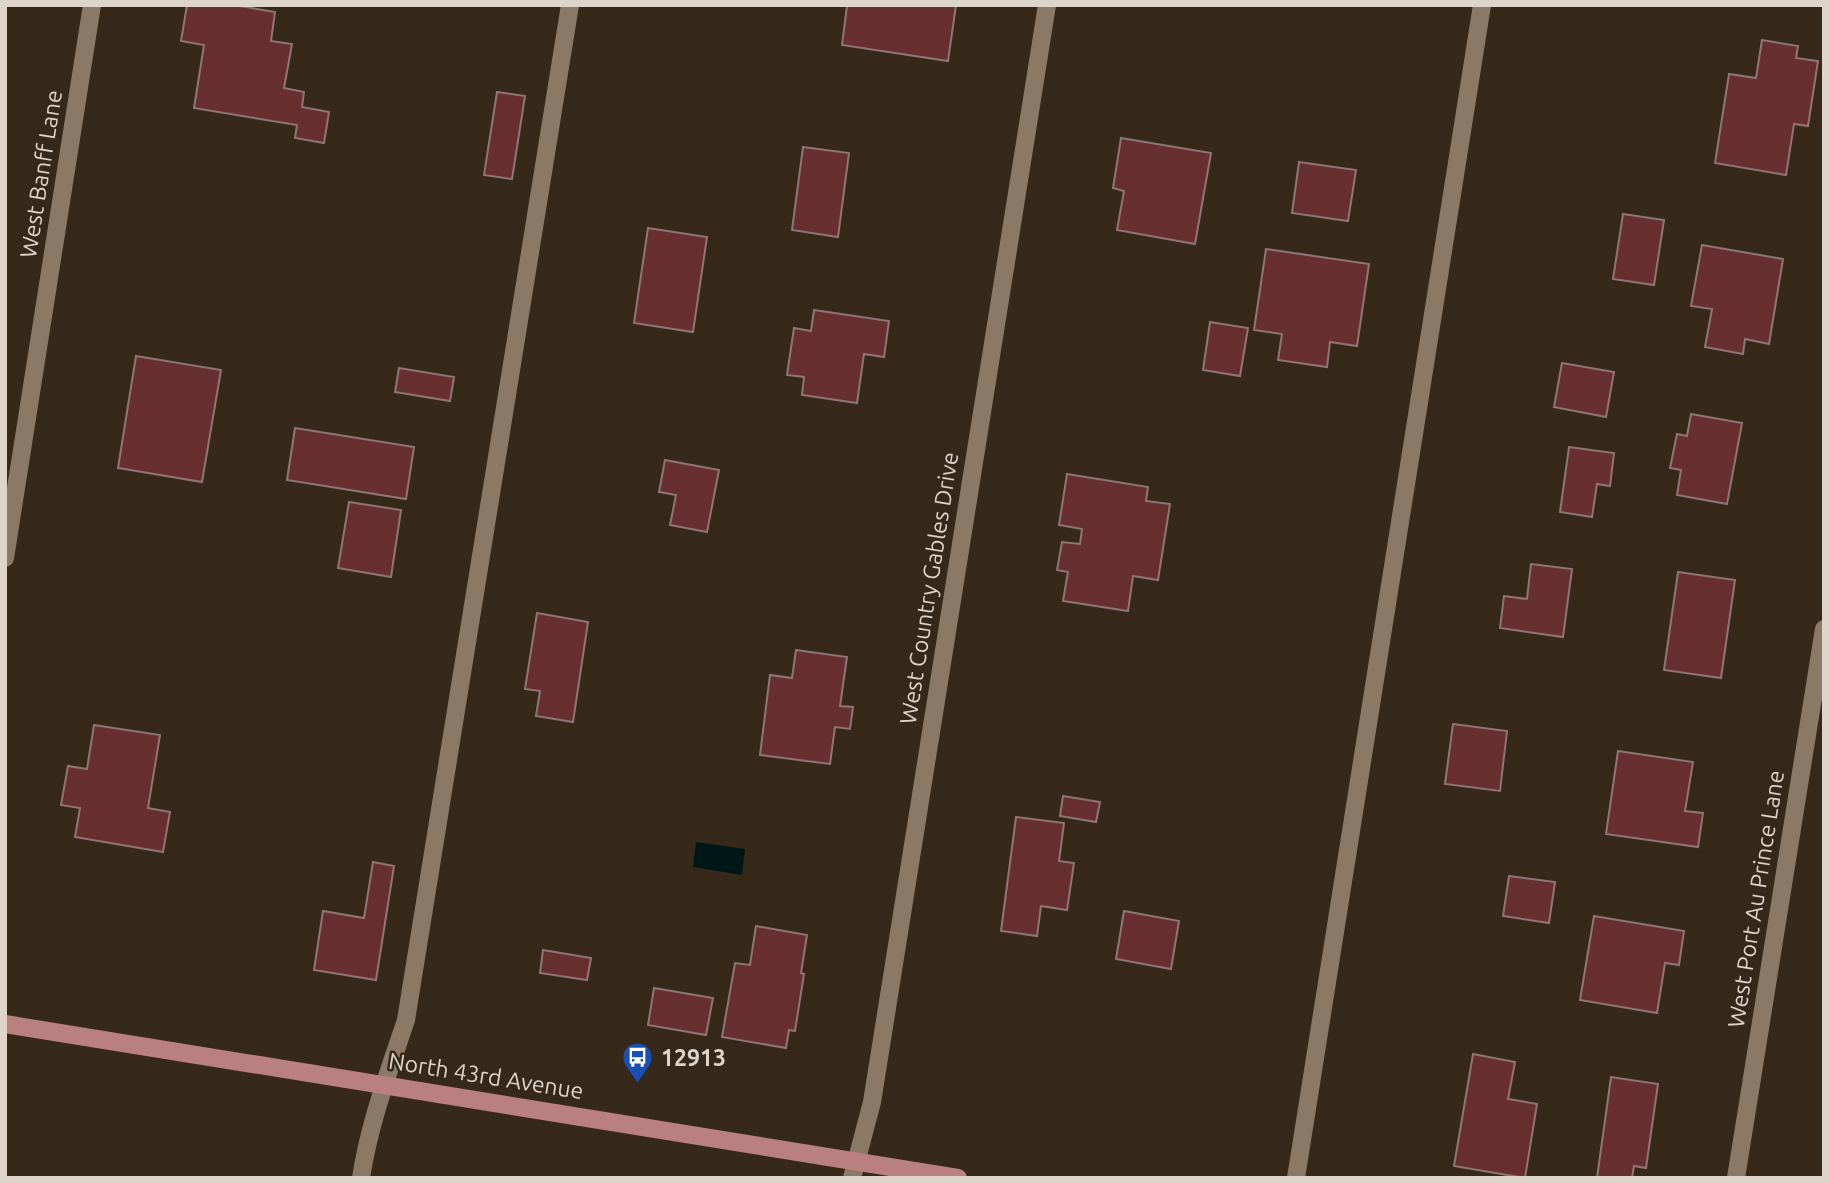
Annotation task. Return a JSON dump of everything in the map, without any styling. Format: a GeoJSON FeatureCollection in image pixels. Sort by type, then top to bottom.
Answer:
{"type":"FeatureCollection","features":[{"type":"Feature","properties":{"kind":"main road","name":"North 43rd Avenue"},"geometry":{"type":"LineString","coordinates":[[5,1024],[384,1084],[854,1169],[958,1178]]}},
{"type":"Feature","properties":{"kind":"street","name":"West Banff Lane"},"geometry":{"type":"LineString","coordinates":[[5,558],[92,5]]}},
{"type":"Feature","properties":{"kind":"street"},"geometry":{"type":"LineString","coordinates":[[361,1178],[384,1084],[406,1020],[570,5]]}},
{"type":"Feature","properties":{"kind":"street","name":"West Country Gables Drive"},"geometry":{"type":"LineString","coordinates":[[854,1169],[874,1088],[1046,5]]}},
{"type":"Feature","properties":{"kind":"street"},"geometry":{"type":"LineString","coordinates":[[1296,1178],[1482,5]]}},
{"type":"Feature","properties":{"kind":"street","name":"West Port Au Prince Lane"},"geometry":{"type":"LineString","coordinates":[[1736,1178],[1824,629]]}},
{"type":"Feature","properties":{"kind":"shaded area"},"geometry":{"type":"Polygon","coordinates":[[[696,842],[745,849],[742,875],[693,867],[696,842]]]}},
{"type":"Feature","properties":{"kind":"building"},"geometry":{"type":"Polygon","coordinates":[[[187,5],[234,5],[275,12],[271,41],[292,44],[284,88],[304,92],[302,107],[329,112],[324,143],[295,138],[297,125],[194,108],[204,45],[181,41],[187,5]]]}},
{"type":"Feature","properties":{"kind":"building"},"geometry":{"type":"Polygon","coordinates":[[[838,5],[956,5],[948,61],[842,45],[847,6],[838,5]]]}},
{"type":"Feature","properties":{"kind":"building"},"geometry":{"type":"Polygon","coordinates":[[[1762,40],[1798,46],[1796,58],[1818,61],[1808,126],[1794,124],[1786,175],[1715,163],[1729,74],[1756,78],[1762,40]]]}},
{"type":"Feature","properties":{"kind":"building"},"geometry":{"type":"Polygon","coordinates":[[[497,92],[525,96],[512,179],[484,175],[497,92]]]}},
{"type":"Feature","properties":{"kind":"building"},"geometry":{"type":"Polygon","coordinates":[[[1121,138],[1211,153],[1195,244],[1117,230],[1124,191],[1113,188],[1121,138]]]}},
{"type":"Feature","properties":{"kind":"building"},"geometry":{"type":"Polygon","coordinates":[[[803,147],[849,153],[838,237],[792,230],[803,147]]]}},
{"type":"Feature","properties":{"kind":"building"},"geometry":{"type":"Polygon","coordinates":[[[1299,162],[1356,170],[1348,221],[1292,213],[1299,162]]]}},
{"type":"Feature","properties":{"kind":"building"},"geometry":{"type":"Polygon","coordinates":[[[1623,214],[1664,220],[1654,285],[1613,279],[1623,214]]]}},
{"type":"Feature","properties":{"kind":"building"},"geometry":{"type":"Polygon","coordinates":[[[648,228],[707,237],[693,332],[634,323],[648,228]]]}},
{"type":"Feature","properties":{"kind":"building"},"geometry":{"type":"Polygon","coordinates":[[[1702,245],[1783,259],[1769,344],[1745,339],[1743,354],[1705,347],[1712,309],[1691,306],[1702,245]]]}},
{"type":"Feature","properties":{"kind":"building"},"geometry":{"type":"Polygon","coordinates":[[[1266,249],[1369,264],[1357,346],[1330,342],[1327,367],[1278,360],[1282,334],[1254,330],[1266,249]]]}},
{"type":"Feature","properties":{"kind":"building"},"geometry":{"type":"Polygon","coordinates":[[[814,310],[889,321],[884,357],[864,354],[857,403],[802,395],[804,377],[787,375],[794,328],[811,331],[814,310]]]}},
{"type":"Feature","properties":{"kind":"building"},"geometry":{"type":"Polygon","coordinates":[[[1210,322],[1248,328],[1240,376],[1203,370],[1210,322]]]}},
{"type":"Feature","properties":{"kind":"building"},"geometry":{"type":"Polygon","coordinates":[[[136,356],[221,370],[202,482],[118,468],[136,356]]]}},
{"type":"Feature","properties":{"kind":"building"},"geometry":{"type":"Polygon","coordinates":[[[1562,363],[1614,372],[1606,417],[1554,407],[1562,363]]]}},
{"type":"Feature","properties":{"kind":"building"},"geometry":{"type":"Polygon","coordinates":[[[399,368],[454,377],[450,401],[395,392],[399,368]]]}},
{"type":"Feature","properties":{"kind":"building"},"geometry":{"type":"Polygon","coordinates":[[[1691,414],[1742,423],[1727,504],[1677,495],[1681,470],[1670,468],[1677,434],[1687,436],[1691,414]]]}},
{"type":"Feature","properties":{"kind":"building"},"geometry":{"type":"Polygon","coordinates":[[[295,428],[414,447],[406,499],[287,480],[295,428]]]}},
{"type":"Feature","properties":{"kind":"building"},"geometry":{"type":"Polygon","coordinates":[[[1569,447],[1614,453],[1610,486],[1597,484],[1592,517],[1560,512],[1569,447]]]}},
{"type":"Feature","properties":{"kind":"building"},"geometry":{"type":"Polygon","coordinates":[[[665,460],[719,470],[707,532],[670,525],[676,495],[659,492],[665,460]]]}},
{"type":"Feature","properties":{"kind":"building"},"geometry":{"type":"Polygon","coordinates":[[[1067,474],[1148,487],[1146,501],[1170,504],[1158,580],[1133,576],[1128,611],[1063,601],[1068,572],[1057,570],[1062,542],[1080,544],[1082,529],[1059,525],[1067,474]]]}},
{"type":"Feature","properties":{"kind":"building"},"geometry":{"type":"Polygon","coordinates":[[[349,502],[401,510],[391,577],[338,568],[349,502]]]}},
{"type":"Feature","properties":{"kind":"building"},"geometry":{"type":"Polygon","coordinates":[[[1531,564],[1572,569],[1563,637],[1500,628],[1504,596],[1527,599],[1531,564]]]}},
{"type":"Feature","properties":{"kind":"building"},"geometry":{"type":"Polygon","coordinates":[[[1678,572],[1735,580],[1721,678],[1664,670],[1678,572]]]}},
{"type":"Feature","properties":{"kind":"building"},"geometry":{"type":"Polygon","coordinates":[[[537,613],[588,622],[573,722],[536,716],[540,691],[525,689],[537,613]]]}},
{"type":"Feature","properties":{"kind":"building"},"geometry":{"type":"Polygon","coordinates":[[[796,650],[847,657],[840,706],[853,707],[850,729],[835,727],[830,764],[760,755],[770,675],[792,678],[796,650]]]}},
{"type":"Feature","properties":{"kind":"building"},"geometry":{"type":"Polygon","coordinates":[[[1453,724],[1507,731],[1500,791],[1445,784],[1453,724]]]}},
{"type":"Feature","properties":{"kind":"building"},"geometry":{"type":"Polygon","coordinates":[[[94,725],[160,735],[148,808],[170,812],[163,852],[75,837],[80,808],[61,805],[68,766],[87,769],[94,725]]]}},
{"type":"Feature","properties":{"kind":"building"},"geometry":{"type":"Polygon","coordinates":[[[1618,751],[1693,762],[1685,811],[1703,813],[1698,847],[1606,834],[1618,751]]]}},
{"type":"Feature","properties":{"kind":"building"},"geometry":{"type":"Polygon","coordinates":[[[1063,796],[1100,802],[1096,822],[1060,816],[1063,796]]]}},
{"type":"Feature","properties":{"kind":"building"},"geometry":{"type":"Polygon","coordinates":[[[1016,817],[1064,823],[1059,861],[1074,863],[1067,910],[1041,906],[1037,936],[1001,931],[1016,817]]]}},
{"type":"Feature","properties":{"kind":"building"},"geometry":{"type":"Polygon","coordinates":[[[373,862],[394,866],[376,980],[314,970],[323,911],[364,918],[373,862]]]}},
{"type":"Feature","properties":{"kind":"building"},"geometry":{"type":"Polygon","coordinates":[[[1509,876],[1555,882],[1549,923],[1503,916],[1509,876]]]}},
{"type":"Feature","properties":{"kind":"building"},"geometry":{"type":"Polygon","coordinates":[[[1124,911],[1179,921],[1171,969],[1116,959],[1124,911]]]}},
{"type":"Feature","properties":{"kind":"building"},"geometry":{"type":"Polygon","coordinates":[[[1594,916],[1684,931],[1679,965],[1665,963],[1657,1013],[1580,1000],[1594,916]]]}},
{"type":"Feature","properties":{"kind":"building"},"geometry":{"type":"Polygon","coordinates":[[[756,926],[807,935],[795,1031],[789,1030],[786,1048],[722,1037],[735,963],[750,965],[756,926]]]}},
{"type":"Feature","properties":{"kind":"building"},"geometry":{"type":"Polygon","coordinates":[[[543,950],[591,958],[587,980],[540,973],[543,950]]]}},
{"type":"Feature","properties":{"kind":"building"},"geometry":{"type":"Polygon","coordinates":[[[654,988],[713,998],[706,1035],[648,1025],[654,988]]]}},
{"type":"Feature","properties":{"kind":"building"},"geometry":{"type":"Polygon","coordinates":[[[1473,1054],[1515,1062],[1508,1099],[1537,1104],[1525,1178],[1454,1166],[1473,1054]]]}},
{"type":"Feature","properties":{"kind":"building"},"geometry":{"type":"Polygon","coordinates":[[[1611,1077],[1658,1084],[1646,1168],[1634,1166],[1632,1178],[1597,1178],[1611,1077]]]}},
{"type":"Feature","properties":{"kind":"place","name":"12913"},"geometry":{"type":"Point","coordinates":[638,1085]}}]}
